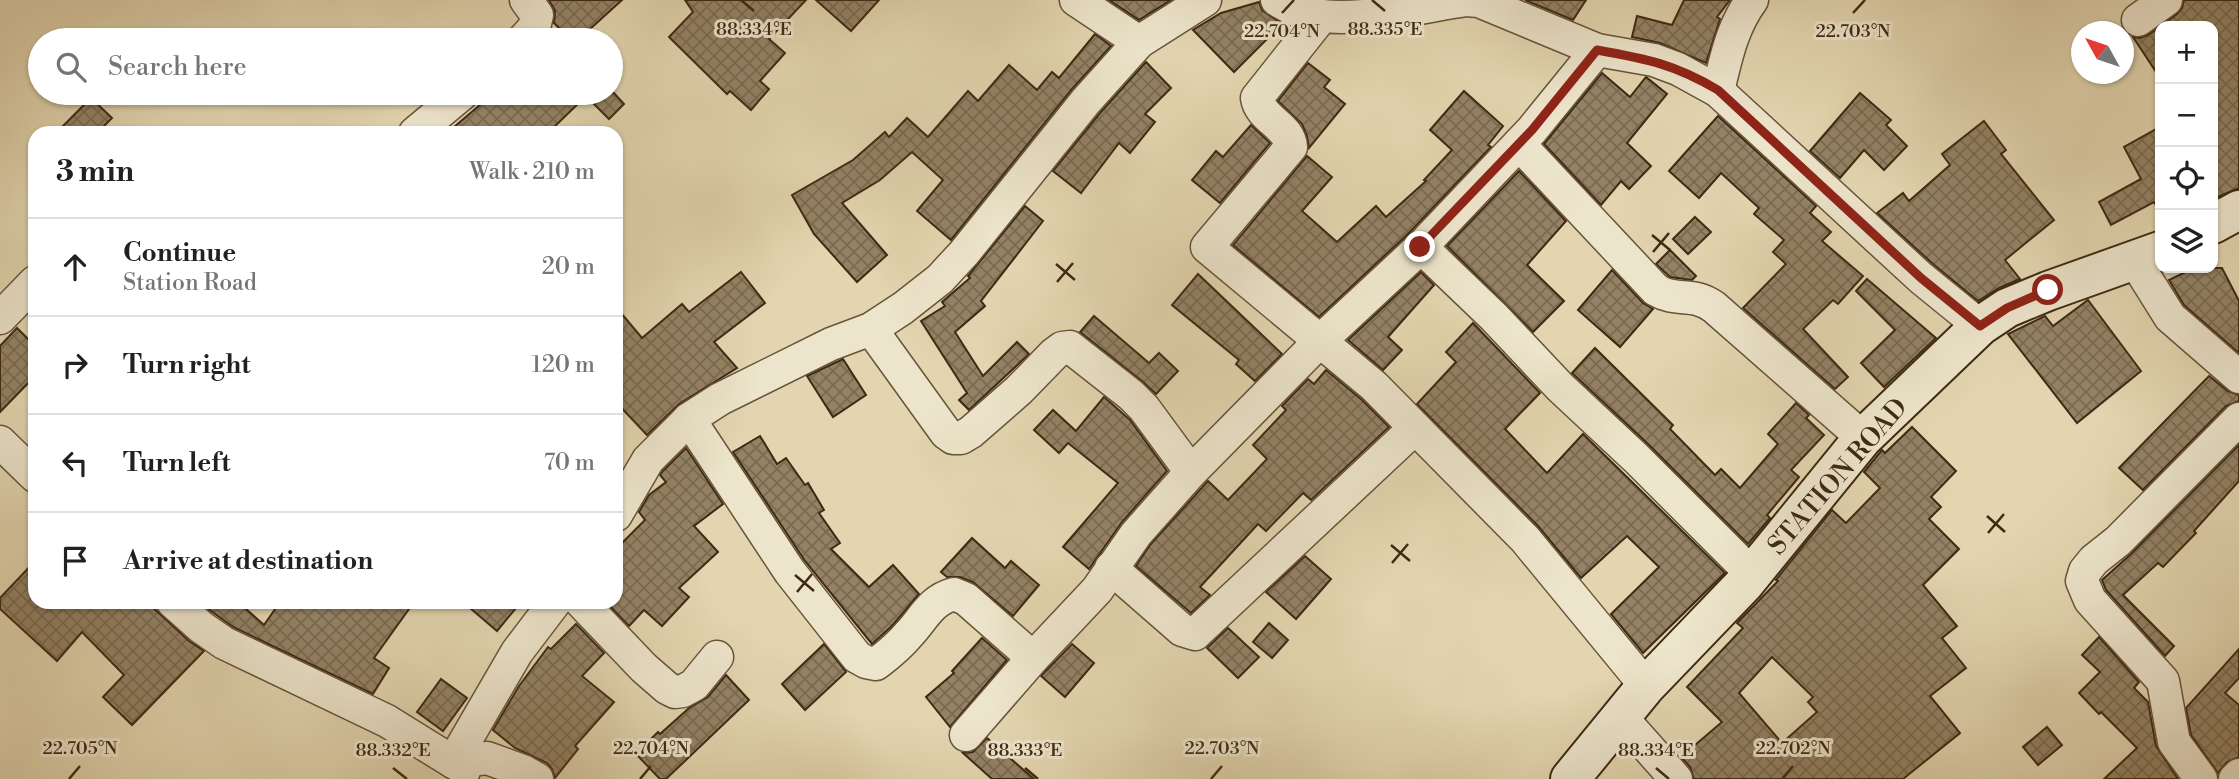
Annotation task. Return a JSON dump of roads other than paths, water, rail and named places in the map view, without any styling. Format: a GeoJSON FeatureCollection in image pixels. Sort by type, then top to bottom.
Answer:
{"type":"FeatureCollection","features":[{"type":"Feature","properties":{"kind":"main road"},"geometry":{"type":"LineString","coordinates":[[2218,222],[2239,211]]}},
{"type":"Feature","properties":{"kind":"main road","name":"STATION ROAD"},"geometry":{"type":"LineString","coordinates":[[1570,779],[1646,685],[1752,574],[1863,438],[1980,326],[2007,308],[2048,290],[2148,256]]}},
{"type":"Feature","properties":{"kind":"street"},"geometry":{"type":"LineString","coordinates":[[526,0],[537,15],[534,28]]}},
{"type":"Feature","properties":{"kind":"street"},"geometry":{"type":"LineString","coordinates":[[1076,0],[1139,42]]}},
{"type":"Feature","properties":{"kind":"street"},"geometry":{"type":"LineString","coordinates":[[623,504],[649,460],[689,419],[720,399],[819,350],[871,329],[940,279],[1139,42],[1205,0]]}},
{"type":"Feature","properties":{"kind":"street"},"geometry":{"type":"LineString","coordinates":[[1277,0],[1300,12],[1479,1],[1597,50],[1654,60],[1678,69],[1718,90],[1921,278],[1980,326]]}},
{"type":"Feature","properties":{"kind":"street"},"geometry":{"type":"LineString","coordinates":[[1718,90],[1730,41],[1737,23],[1752,0]]}},
{"type":"Feature","properties":{"kind":"street"},"geometry":{"type":"LineString","coordinates":[[2138,20],[2166,0]]}},
{"type":"Feature","properties":{"kind":"street"},"geometry":{"type":"LineString","coordinates":[[1344,11],[1258,98],[1259,107],[1288,136],[1291,147],[1207,247],[1374,386],[1525,539],[1646,685]]}},
{"type":"Feature","properties":{"kind":"street"},"geometry":{"type":"LineString","coordinates":[[966,735],[1097,590],[1136,534],[1191,472],[1320,341],[1420,247],[1519,144],[1597,50]]}},
{"type":"Feature","properties":{"kind":"street"},"geometry":{"type":"LineString","coordinates":[[423,126],[449,105]]}},
{"type":"Feature","properties":{"kind":"street"},"geometry":{"type":"LineString","coordinates":[[1519,144],[1656,290],[1674,298],[1698,298],[1714,307],[1863,438]]}},
{"type":"Feature","properties":{"kind":"street"},"geometry":{"type":"LineString","coordinates":[[1420,247],[1752,574]]}},
{"type":"Feature","properties":{"kind":"street"},"geometry":{"type":"LineString","coordinates":[[2148,256],[2170,317],[2239,377]]}},
{"type":"Feature","properties":{"kind":"street"},"geometry":{"type":"LineString","coordinates":[[3,306],[28,287]]}},
{"type":"Feature","properties":{"kind":"street"},"geometry":{"type":"LineString","coordinates":[[871,329],[946,433],[953,438],[961,438],[971,432],[1019,390],[1054,354],[1070,346],[1144,408],[1191,472]]}},
{"type":"Feature","properties":{"kind":"street"},"geometry":{"type":"LineString","coordinates":[[689,419],[790,572],[858,657],[876,664],[910,634],[934,603],[954,594],[966,599],[1033,658]]}},
{"type":"Feature","properties":{"kind":"street"},"geometry":{"type":"LineString","coordinates":[[2201,779],[2174,742],[2163,681],[2090,600],[2082,581],[2085,571],[2094,560],[2118,541],[2239,419]]}},
{"type":"Feature","properties":{"kind":"street"},"geometry":{"type":"LineString","coordinates":[[1111,568],[1182,630],[1195,635],[1415,428]]}},
{"type":"Feature","properties":{"kind":"street"},"geometry":{"type":"LineString","coordinates":[[0,442],[28,469]]}},
{"type":"Feature","properties":{"kind":"street"},"geometry":{"type":"LineString","coordinates":[[181,609],[225,643],[387,721],[459,771]]}},
{"type":"Feature","properties":{"kind":"street"},"geometry":{"type":"LineString","coordinates":[[459,771],[517,652],[550,609]]}},
{"type":"Feature","properties":{"kind":"street"},"geometry":{"type":"LineString","coordinates":[[588,609],[644,668],[674,692],[694,685],[717,657]]}},
{"type":"Feature","properties":{"kind":"street"},"geometry":{"type":"LineString","coordinates":[[1621,717],[1676,779]]}},
{"type":"Feature","properties":{"kind":"street"},"geometry":{"type":"LineString","coordinates":[[459,771],[487,758],[537,779]]}},
{"type":"Feature","properties":{"kind":"street"},"geometry":{"type":"LineString","coordinates":[[2235,779],[2239,775]]}}]}
